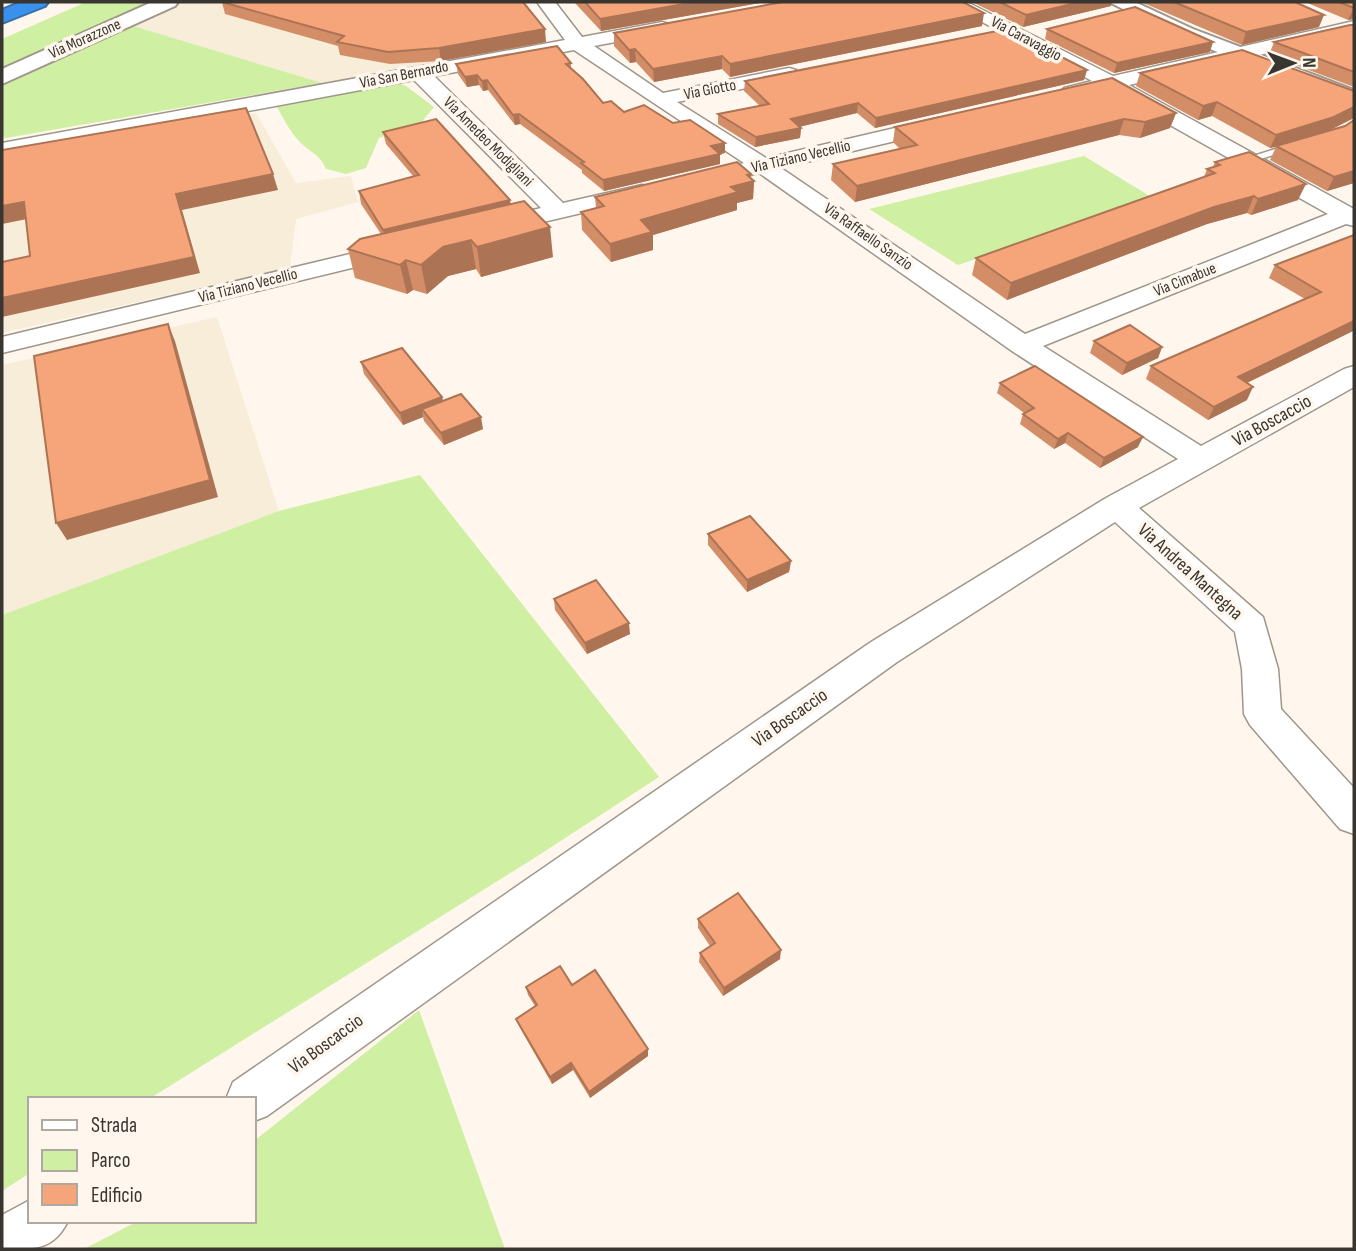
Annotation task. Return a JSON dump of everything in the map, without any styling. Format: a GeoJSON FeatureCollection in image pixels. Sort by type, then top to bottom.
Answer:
{"type":"FeatureCollection","features":[{"type":"Feature","properties":{"kind":"highway"},"geometry":{"type":"LineString","coordinates":[[2,17],[38,2]]}},
{"type":"Feature","properties":{"kind":"street","name":"Via Morazzone"},"geometry":{"type":"LineString","coordinates":[[2,77],[168,2]]}},
{"type":"Feature","properties":{"kind":"street","name":"Via Raffaello Sanzio"},"geometry":{"type":"LineString","coordinates":[[546,2],[577,43],[659,100],[764,166],[1022,345],[1201,460]]}},
{"type":"Feature","properties":{"kind":"street","name":"Via Caravaggio"},"geometry":{"type":"LineString","coordinates":[[954,2],[1111,83],[1351,217]]}},
{"type":"Feature","properties":{"kind":"street"},"geometry":{"type":"LineString","coordinates":[[1120,8],[1354,98]]}},
{"type":"Feature","properties":{"kind":"street"},"geometry":{"type":"LineString","coordinates":[[1321,18],[1351,30]]}},
{"type":"Feature","properties":{"kind":"street","name":"Via San Bernardo"},"geometry":{"type":"LineString","coordinates":[[2,150],[687,23]]}},
{"type":"Feature","properties":{"kind":"street"},"geometry":{"type":"LineString","coordinates":[[982,35],[1046,30]]}},
{"type":"Feature","properties":{"kind":"street"},"geometry":{"type":"LineString","coordinates":[[1044,99],[1351,30]]}},
{"type":"Feature","properties":{"kind":"street","name":"Via Giotto"},"geometry":{"type":"LineString","coordinates":[[659,100],[807,70]]}},
{"type":"Feature","properties":{"kind":"street","name":"Via Amedeo Modigliani"},"geometry":{"type":"LineString","coordinates":[[419,73],[557,211]]}},
{"type":"Feature","properties":{"kind":"street","name":"Via Tiziano Vecellio"},"geometry":{"type":"LineString","coordinates":[[476,231],[964,118]]}},
{"type":"Feature","properties":{"kind":"street","name":"Via Cimabue"},"geometry":{"type":"LineString","coordinates":[[1022,345],[1351,217]]}},
{"type":"Feature","properties":{"kind":"street","name":"Via Tiziano Vecellio"},"geometry":{"type":"LineString","coordinates":[[2,345],[422,244]]}},
{"type":"Feature","properties":{"kind":"street","name":"Via Boscaccio"},"geometry":{"type":"LineString","coordinates":[[253,1097],[884,652],[1117,506],[1354,375]]}},
{"type":"Feature","properties":{"kind":"street","name":"Via Andrea Mantegna"},"geometry":{"type":"LineString","coordinates":[[1117,506],[1251,626],[1260,670],[1263,713],[1354,816]]}},
{"type":"Feature","properties":{"kind":"street"},"geometry":{"type":"LineString","coordinates":[[2,1243],[38,1223]]}},
{"type":"Feature","properties":{"kind":"lane"},"geometry":{"type":"LineString","coordinates":[[1250,159],[1309,141]]}},
{"type":"Feature","properties":{"kind":"shaded area"},"geometry":{"type":"Polygon","coordinates":[[[183,2],[464,2],[459,38],[433,64],[322,83],[130,25],[183,2]]]}},
{"type":"Feature","properties":{"kind":"shaded area"},"geometry":{"type":"Polygon","coordinates":[[[256,113],[296,183],[351,176],[358,202],[296,219],[290,267],[2,333],[2,158],[256,113]]]}},
{"type":"Feature","properties":{"kind":"shaded area"},"geometry":{"type":"Polygon","coordinates":[[[217,317],[279,511],[2,615],[2,365],[217,317]]]}},
{"type":"Feature","properties":{"kind":"green space"},"geometry":{"type":"Polygon","coordinates":[[[86,2],[149,2],[2,68],[2,39],[86,2]]]}},
{"type":"Feature","properties":{"kind":"green space"},"geometry":{"type":"Polygon","coordinates":[[[130,25],[322,83],[6,138],[2,136],[2,82],[130,25]]]}},
{"type":"Feature","properties":{"kind":"green space"},"geometry":{"type":"Polygon","coordinates":[[[398,83],[434,107],[420,124],[379,138],[366,168],[346,174],[326,169],[319,158],[295,137],[277,107],[398,83]]]}},
{"type":"Feature","properties":{"kind":"green space"},"geometry":{"type":"Polygon","coordinates":[[[1084,156],[1153,198],[958,265],[869,209],[1084,156]]]}},
{"type":"Feature","properties":{"kind":"green space"},"geometry":{"type":"Polygon","coordinates":[[[420,475],[659,777],[152,1097],[28,1097],[28,1174],[2,1191],[2,615],[279,511],[420,475]]]}},
{"type":"Feature","properties":{"kind":"green space"},"geometry":{"type":"Polygon","coordinates":[[[419,1010],[505,1249],[84,1249],[134,1223],[256,1223],[256,1139],[419,1010]]]}},
{"type":"Feature","properties":{"kind":"building"},"geometry":{"type":"Polygon","coordinates":[[[222,2],[523,2],[545,29],[439,48],[388,52],[337,42],[344,36],[222,2]]]}},
{"type":"Feature","properties":{"kind":"building"},"geometry":{"type":"Polygon","coordinates":[[[585,2],[695,2],[600,19],[585,2]]]}},
{"type":"Feature","properties":{"kind":"building"},"geometry":{"type":"Polygon","coordinates":[[[783,2],[963,2],[984,13],[730,64],[722,56],[653,69],[635,49],[629,50],[614,33],[783,2]]]}},
{"type":"Feature","properties":{"kind":"building"},"geometry":{"type":"Polygon","coordinates":[[[1000,2],[1080,2],[1026,15],[1000,2]]]}},
{"type":"Feature","properties":{"kind":"building"},"geometry":{"type":"Polygon","coordinates":[[[1174,2],[1295,2],[1324,15],[1246,32],[1174,2]]]}},
{"type":"Feature","properties":{"kind":"building"},"geometry":{"type":"Polygon","coordinates":[[[1339,2],[1354,2],[1354,8],[1339,2]]]}},
{"type":"Feature","properties":{"kind":"building"},"geometry":{"type":"Polygon","coordinates":[[[1135,7],[1213,42],[1117,63],[1047,29],[1135,7]]]}},
{"type":"Feature","properties":{"kind":"building"},"geometry":{"type":"Polygon","coordinates":[[[1354,25],[1354,72],[1274,42],[1354,25]]]}},
{"type":"Feature","properties":{"kind":"building"},"geometry":{"type":"Polygon","coordinates":[[[1007,29],[1087,70],[876,118],[858,103],[791,119],[801,128],[756,137],[718,114],[769,104],[745,81],[1007,29]]]}},
{"type":"Feature","properties":{"kind":"building"},"geometry":{"type":"Polygon","coordinates":[[[557,46],[571,63],[566,64],[603,103],[611,101],[624,112],[644,105],[673,123],[690,120],[725,143],[711,146],[720,154],[603,180],[581,163],[584,162],[519,114],[513,115],[487,80],[482,81],[477,75],[465,77],[456,64],[557,46]]]}},
{"type":"Feature","properties":{"kind":"building"},"geometry":{"type":"Polygon","coordinates":[[[1242,50],[1354,91],[1354,107],[1334,117],[1276,135],[1217,102],[1203,106],[1140,73],[1242,50]]]}},
{"type":"Feature","properties":{"kind":"building"},"geometry":{"type":"Polygon","coordinates":[[[1112,78],[1176,113],[1145,122],[1124,119],[857,186],[833,164],[917,145],[895,127],[1112,78]]]}},
{"type":"Feature","properties":{"kind":"building"},"geometry":{"type":"Polygon","coordinates":[[[246,108],[273,174],[176,194],[194,257],[2,298],[2,262],[30,256],[24,202],[2,206],[2,150],[246,108]]]}},
{"type":"Feature","properties":{"kind":"building"},"geometry":{"type":"Polygon","coordinates":[[[436,119],[510,200],[383,230],[359,191],[419,175],[383,132],[436,119]]]}},
{"type":"Feature","properties":{"kind":"building"},"geometry":{"type":"Polygon","coordinates":[[[1354,120],[1354,171],[1334,177],[1276,146],[1345,126],[1354,120]]]}},
{"type":"Feature","properties":{"kind":"building"},"geometry":{"type":"Polygon","coordinates":[[[1249,152],[1306,184],[1258,199],[1254,196],[1214,207],[1011,283],[976,258],[1215,173],[1207,169],[1220,165],[1215,162],[1249,152]]]}},
{"type":"Feature","properties":{"kind":"building"},"geometry":{"type":"Polygon","coordinates":[[[737,162],[751,174],[747,175],[754,181],[731,187],[738,192],[641,220],[652,232],[610,244],[581,212],[604,206],[595,197],[737,162]]]}},
{"type":"Feature","properties":{"kind":"building"},"geometry":{"type":"Polygon","coordinates":[[[524,201],[550,227],[477,247],[471,240],[443,247],[421,265],[406,260],[400,265],[348,249],[360,239],[524,201]]]}},
{"type":"Feature","properties":{"kind":"building"},"geometry":{"type":"Polygon","coordinates":[[[1354,235],[1354,321],[1238,377],[1253,387],[1214,407],[1151,366],[1321,292],[1275,265],[1354,235]]]}},
{"type":"Feature","properties":{"kind":"building"},"geometry":{"type":"Polygon","coordinates":[[[168,324],[210,480],[56,523],[34,356],[168,324]]]}},
{"type":"Feature","properties":{"kind":"building"},"geometry":{"type":"Polygon","coordinates":[[[1130,325],[1162,347],[1127,363],[1094,341],[1130,325]]]}},
{"type":"Feature","properties":{"kind":"building"},"geometry":{"type":"Polygon","coordinates":[[[402,348],[442,397],[400,413],[361,362],[402,348]]]}},
{"type":"Feature","properties":{"kind":"building"},"geometry":{"type":"Polygon","coordinates":[[[1035,366],[1143,437],[1104,458],[1068,433],[1058,439],[1023,414],[1034,408],[1000,383],[1035,366]]]}},
{"type":"Feature","properties":{"kind":"building"},"geometry":{"type":"Polygon","coordinates":[[[461,394],[481,417],[441,433],[422,409],[461,394]]]}},
{"type":"Feature","properties":{"kind":"building"},"geometry":{"type":"Polygon","coordinates":[[[750,516],[791,561],[747,580],[708,534],[750,516]]]}},
{"type":"Feature","properties":{"kind":"building"},"geometry":{"type":"Polygon","coordinates":[[[596,580],[629,623],[585,643],[554,599],[596,580]]]}},
{"type":"Feature","properties":{"kind":"building"},"geometry":{"type":"Polygon","coordinates":[[[738,893],[781,950],[724,988],[700,953],[715,943],[698,919],[738,893]]]}},
{"type":"Feature","properties":{"kind":"building"},"geometry":{"type":"Polygon","coordinates":[[[560,966],[572,985],[595,970],[648,1049],[589,1092],[571,1063],[550,1077],[516,1019],[537,1005],[526,987],[560,966]]]}}]}
